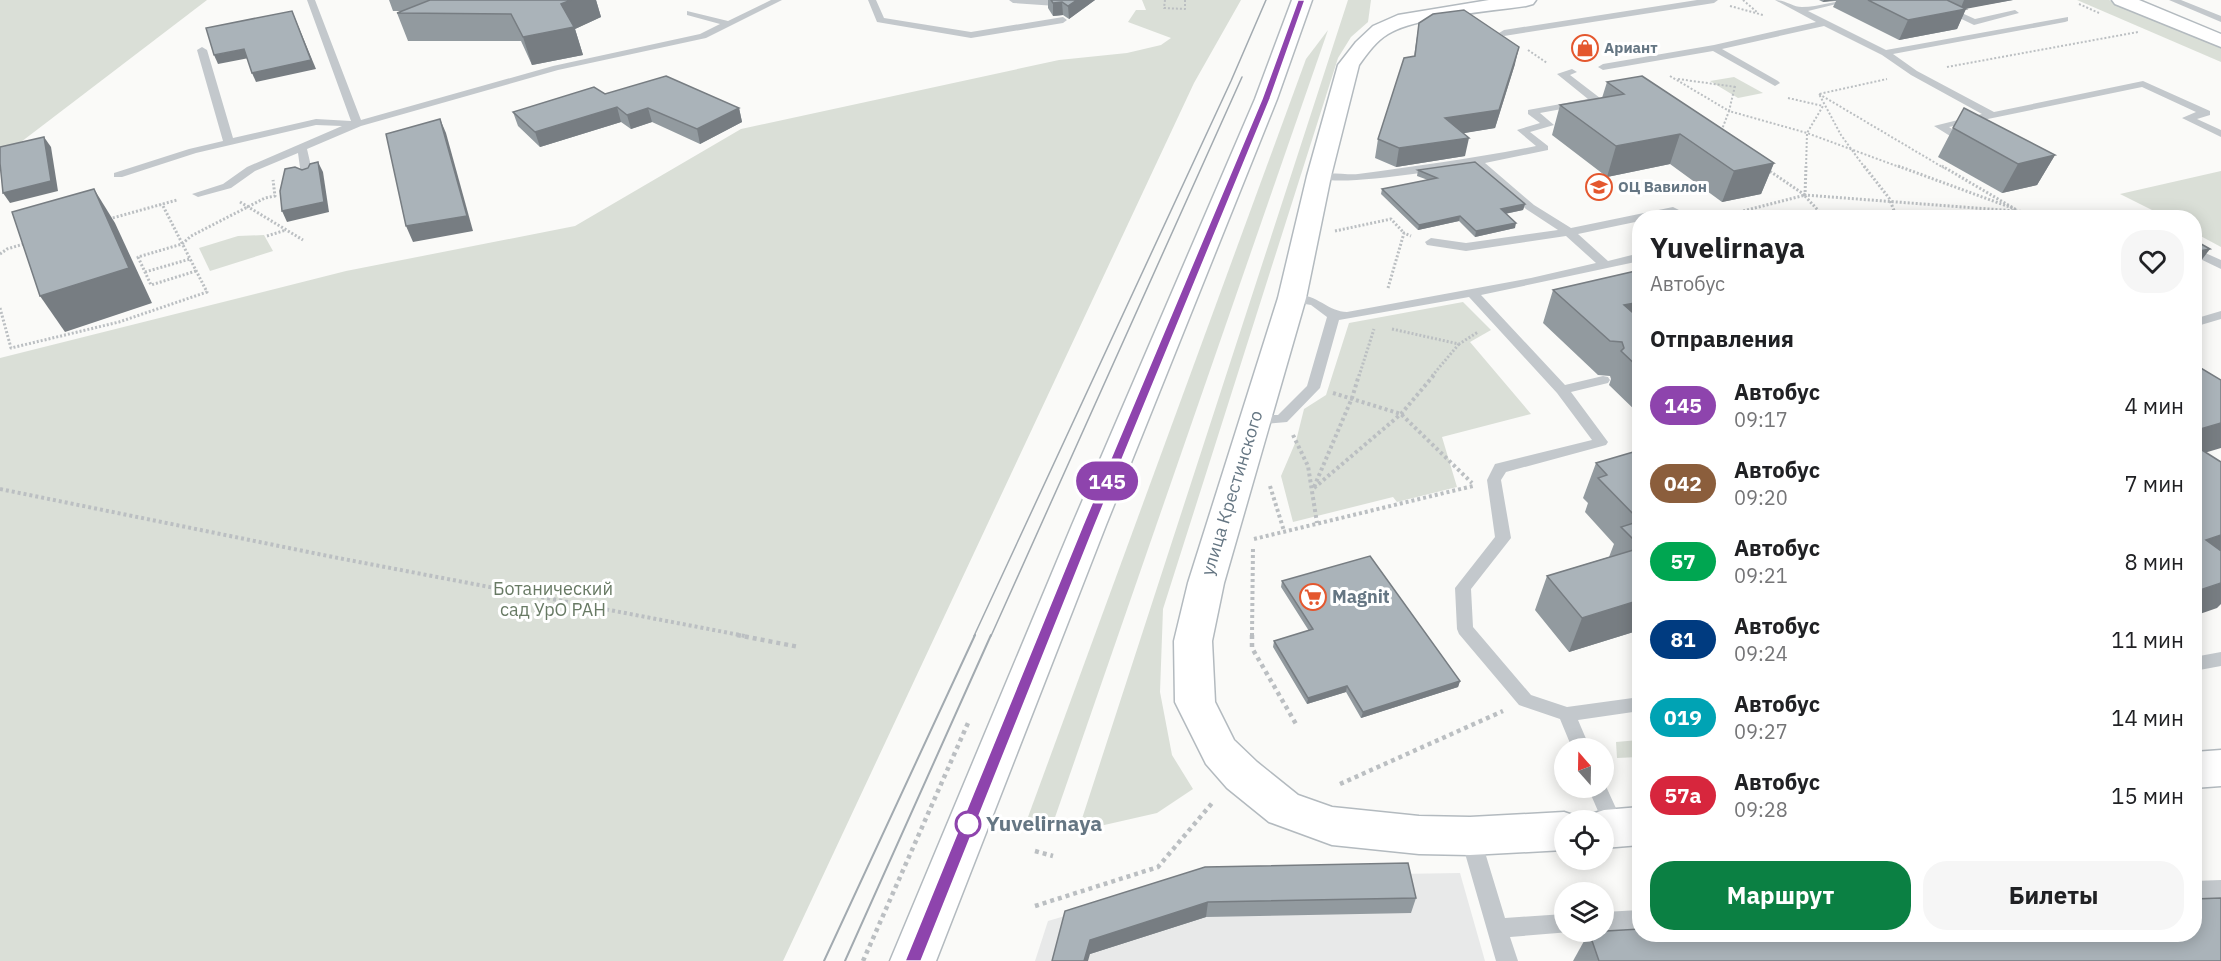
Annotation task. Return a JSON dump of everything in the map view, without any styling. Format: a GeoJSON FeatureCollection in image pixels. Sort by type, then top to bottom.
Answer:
{"type":"FeatureCollection","features":[{"type":"Feature","properties":{"kind":"street"},"geometry":{"type":"LineString","coordinates":[[913,961],[1089,525],[1266,99],[1302,0]]}},
{"type":"Feature","properties":{"kind":"street","name":"улица Крестинского"},"geometry":{"type":"LineString","coordinates":[[1526,0],[1405,19],[1380,30],[1363,46],[1349,65],[1319,176],[1292,298],[1206,583],[1193,641],[1195,702],[1220,752],[1242,775],[1284,809],[1332,826],[1419,835],[1470,836],[1554,832]]}},
{"type":"Feature","properties":{"kind":"street"},"geometry":{"type":"LineString","coordinates":[[2122,0],[2221,41]]}},
{"type":"Feature","properties":{"kind":"lane"},"geometry":{"type":"LineString","coordinates":[[311,0],[357,124]]}},
{"type":"Feature","properties":{"kind":"lane"},"geometry":{"type":"LineString","coordinates":[[198,194],[227,186],[251,169],[357,124],[556,68],[703,36],[778,0]]}},
{"type":"Feature","properties":{"kind":"lane"},"geometry":{"type":"LineString","coordinates":[[872,0],[880,20],[971,35],[1063,20]]}},
{"type":"Feature","properties":{"kind":"lane"},"geometry":{"type":"LineString","coordinates":[[1013,0],[1056,3]]}},
{"type":"Feature","properties":{"kind":"lane"},"geometry":{"type":"LineString","coordinates":[[1504,33],[1712,0]]}},
{"type":"Feature","properties":{"kind":"lane"},"geometry":{"type":"LineString","coordinates":[[1779,0],[1885,53],[1914,73],[1992,115]]}},
{"type":"Feature","properties":{"kind":"lane"},"geometry":{"type":"LineString","coordinates":[[1798,10],[1848,0]]}},
{"type":"Feature","properties":{"kind":"lane"},"geometry":{"type":"LineString","coordinates":[[1926,0],[1974,22],[2015,13]]}},
{"type":"Feature","properties":{"kind":"lane"},"geometry":{"type":"LineString","coordinates":[[2173,0],[2221,19]]}},
{"type":"Feature","properties":{"kind":"lane"},"geometry":{"type":"LineString","coordinates":[[690,13],[729,24]]}},
{"type":"Feature","properties":{"kind":"lane"},"geometry":{"type":"LineString","coordinates":[[1885,53],[2065,19]]}},
{"type":"Feature","properties":{"kind":"lane"},"geometry":{"type":"LineString","coordinates":[[1603,66],[1714,48],[1824,23]]}},
{"type":"Feature","properties":{"kind":"lane"},"geometry":{"type":"LineString","coordinates":[[1714,48],[1775,83]]}},
{"type":"Feature","properties":{"kind":"lane"},"geometry":{"type":"LineString","coordinates":[[202,50],[229,142]]}},
{"type":"Feature","properties":{"kind":"lane"},"geometry":{"type":"LineString","coordinates":[[1319,176],[1342,179],[1477,161],[1544,148],[1522,130],[1550,125],[1532,111],[1596,100],[1562,74],[1572,72]]}},
{"type":"Feature","properties":{"kind":"lane"},"geometry":{"type":"LineString","coordinates":[[1977,148],[1939,126],[2143,84],[2206,113],[2187,118],[2221,134]]}},
{"type":"Feature","properties":{"kind":"lane"},"geometry":{"type":"LineString","coordinates":[[118,175],[193,151],[316,122],[357,124]]}},
{"type":"Feature","properties":{"kind":"lane"},"geometry":{"type":"LineString","coordinates":[[302,148],[305,169]]}},
{"type":"Feature","properties":{"kind":"lane"},"geometry":{"type":"LineString","coordinates":[[1477,161],[1530,207],[1569,232],[1605,266]]}},
{"type":"Feature","properties":{"kind":"lane"},"geometry":{"type":"LineString","coordinates":[[1431,242],[1466,247],[1569,232],[1632,219]]}},
{"type":"Feature","properties":{"kind":"lane"},"geometry":{"type":"LineString","coordinates":[[2202,254],[2221,265]]}},
{"type":"Feature","properties":{"kind":"lane"},"geometry":{"type":"LineString","coordinates":[[1292,298],[1315,302],[1334,316],[1380,312],[1632,259]]}},
{"type":"Feature","properties":{"kind":"lane"},"geometry":{"type":"LineString","coordinates":[[1472,293],[1562,390],[1601,442],[1500,468],[1494,480],[1503,538],[1463,588],[1465,629],[1525,700],[1567,714],[1632,706]]}},
{"type":"Feature","properties":{"kind":"lane"},"geometry":{"type":"LineString","coordinates":[[2202,321],[2221,315]]}},
{"type":"Feature","properties":{"kind":"lane"},"geometry":{"type":"LineString","coordinates":[[1254,420],[1282,419],[1312,388],[1334,316]]}},
{"type":"Feature","properties":{"kind":"lane"},"geometry":{"type":"LineString","coordinates":[[1562,390],[1603,380]]}},
{"type":"Feature","properties":{"kind":"lane"},"geometry":{"type":"LineString","coordinates":[[2202,663],[2221,659]]}},
{"type":"Feature","properties":{"kind":"lane"},"geometry":{"type":"LineString","coordinates":[[1567,714],[1577,738]]}},
{"type":"Feature","properties":{"kind":"lane"},"geometry":{"type":"LineString","coordinates":[[1604,798],[1620,827]]}},
{"type":"Feature","properties":{"kind":"lane"},"geometry":{"type":"LineString","coordinates":[[1470,836],[1507,961]]}},
{"type":"Feature","properties":{"kind":"lane"},"geometry":{"type":"LineString","coordinates":[[2202,890],[2221,889]]}},
{"type":"Feature","properties":{"kind":"lane"},"geometry":{"type":"LineString","coordinates":[[1614,921],[1632,920]]}},
{"type":"Feature","properties":{"kind":"lane"},"geometry":{"type":"LineString","coordinates":[[1497,928],[1554,925]]}},
{"type":"Feature","properties":{"kind":"path"},"geometry":{"type":"LineString","coordinates":[[1165,0],[1164,8],[1185,9],[1185,0]]}},
{"type":"Feature","properties":{"kind":"path"},"geometry":{"type":"LineString","coordinates":[[1712,0],[1811,26]]}},
{"type":"Feature","properties":{"kind":"path"},"geometry":{"type":"LineString","coordinates":[[1819,94],[1914,73],[2141,31]]}},
{"type":"Feature","properties":{"kind":"path"},"geometry":{"type":"LineString","coordinates":[[1675,79],[1729,111],[1850,147],[2015,209]]}},
{"type":"Feature","properties":{"kind":"path"},"geometry":{"type":"LineString","coordinates":[[1719,138],[1735,86]]}},
{"type":"Feature","properties":{"kind":"path"},"geometry":{"type":"LineString","coordinates":[[1819,94],[1823,106],[1850,147],[1893,202],[1895,210]]}},
{"type":"Feature","properties":{"kind":"path"},"geometry":{"type":"LineString","coordinates":[[1819,94],[2015,209]]}},
{"type":"Feature","properties":{"kind":"path"},"geometry":{"type":"LineString","coordinates":[[1804,195],[1807,133],[1823,106]]}},
{"type":"Feature","properties":{"kind":"path"},"geometry":{"type":"LineString","coordinates":[[196,271],[151,285],[138,257],[182,244],[191,236],[265,198],[274,196],[272,170],[305,169]]}},
{"type":"Feature","properties":{"kind":"path"},"geometry":{"type":"LineString","coordinates":[[1766,170],[1804,195],[1818,210]]}},
{"type":"Feature","properties":{"kind":"path"},"geometry":{"type":"LineString","coordinates":[[1747,210],[1804,195],[2025,210]]}},
{"type":"Feature","properties":{"kind":"path"},"geometry":{"type":"LineString","coordinates":[[240,202],[303,240]]}},
{"type":"Feature","properties":{"kind":"path"},"geometry":{"type":"LineString","coordinates":[[0,308],[11,348],[118,322],[207,292],[162,204],[107,220]]}},
{"type":"Feature","properties":{"kind":"path"},"geometry":{"type":"LineString","coordinates":[[1331,232],[1391,219],[1404,233],[1431,242]]}},
{"type":"Feature","properties":{"kind":"path"},"geometry":{"type":"LineString","coordinates":[[267,236],[286,230]]}},
{"type":"Feature","properties":{"kind":"path"},"geometry":{"type":"LineString","coordinates":[[1317,523],[1314,488],[1352,398],[1404,233]]}},
{"type":"Feature","properties":{"kind":"path"},"geometry":{"type":"LineString","coordinates":[[0,254],[7,249],[29,243]]}},
{"type":"Feature","properties":{"kind":"path"},"geometry":{"type":"LineString","coordinates":[[145,272],[190,259]]}},
{"type":"Feature","properties":{"kind":"path"},"geometry":{"type":"LineString","coordinates":[[1314,488],[1401,414],[1459,344],[1497,321]]}},
{"type":"Feature","properties":{"kind":"path"},"geometry":{"type":"LineString","coordinates":[[1376,325],[1459,344]]}},
{"type":"Feature","properties":{"kind":"path"},"geometry":{"type":"LineString","coordinates":[[1296,724],[1252,648],[1254,538],[1474,485],[1401,414],[1312,388]]}},
{"type":"Feature","properties":{"kind":"path"},"geometry":{"type":"LineString","coordinates":[[0,489],[322,555],[799,647]]}},
{"type":"Feature","properties":{"kind":"path"},"geometry":{"type":"LineString","coordinates":[[1273,494],[1284,531]]}},
{"type":"Feature","properties":{"kind":"path"},"geometry":{"type":"LineString","coordinates":[[1340,784],[1525,700]]}},
{"type":"Feature","properties":{"kind":"path"},"geometry":{"type":"LineString","coordinates":[[1035,906],[1158,867],[1213,802]]}},
{"type":"Feature","properties":{"kind":"path"},"geometry":{"type":"LineString","coordinates":[[1035,851],[1053,856]]}},
{"type":"Feature","properties":{"kind":"shaded area"},"geometry":{"type":"Polygon","coordinates":[[[1460,873],[1485,961],[1035,961],[1048,921],[1197,877],[1460,873]]]}},
{"type":"Feature","properties":{"kind":"green space"},"geometry":{"type":"Polygon","coordinates":[[[0,0],[207,0],[0,158],[0,0]]]}},
{"type":"Feature","properties":{"kind":"green space","name":"Ботанический сад УрО РАН"},"geometry":{"type":"Polygon","coordinates":[[[1142,0],[1241,0],[1194,83],[783,961],[0,961],[0,358],[346,271],[575,226],[741,129],[1059,60],[1127,53],[1161,45],[1171,38],[1128,22],[1136,10],[1146,10],[1142,0]]]}},
{"type":"Feature","properties":{"kind":"green space"},"geometry":{"type":"Polygon","coordinates":[[[1348,0],[1371,0],[1368,22],[1351,37],[1338,58],[1163,609],[1160,692],[1172,755],[1193,789],[1157,813],[1078,831],[1348,0]]]}},
{"type":"Feature","properties":{"kind":"green space"},"geometry":{"type":"Polygon","coordinates":[[[2077,0],[2109,0],[2221,47],[2221,62],[2077,0]]]}},
{"type":"Feature","properties":{"kind":"green space"},"geometry":{"type":"Polygon","coordinates":[[[1328,30],[1052,826],[1028,817],[1306,59],[1328,30]]]}},
{"type":"Feature","properties":{"kind":"green space"},"geometry":{"type":"Polygon","coordinates":[[[1734,77],[1763,93],[1738,98],[1710,81],[1734,77]]]}},
{"type":"Feature","properties":{"kind":"green space"},"geometry":{"type":"Polygon","coordinates":[[[2221,171],[2221,247],[2202,237],[2202,210],[2152,210],[2120,194],[2221,171]]]}},
{"type":"Feature","properties":{"kind":"green space"},"geometry":{"type":"Polygon","coordinates":[[[264,235],[273,251],[210,271],[199,248],[238,236],[264,235]]]}},
{"type":"Feature","properties":{"kind":"green space"},"geometry":{"type":"Polygon","coordinates":[[[1463,302],[1491,330],[1470,342],[1531,414],[1442,437],[1457,487],[1397,502],[1393,497],[1293,522],[1281,476],[1296,441],[1304,409],[1326,395],[1349,323],[1463,302]]]}},
{"type":"Feature","properties":{"kind":"green space"},"geometry":{"type":"Polygon","coordinates":[[[1632,741],[1632,757],[1617,758],[1616,742],[1632,741]]]}},
{"type":"Feature","properties":{"kind":"building"},"geometry":{"type":"Polygon","coordinates":[[[430,0],[571,0],[561,4],[574,27],[523,37],[511,14],[397,13],[430,0]]]}},
{"type":"Feature","properties":{"kind":"building"},"geometry":{"type":"Polygon","coordinates":[[[1051,0],[1077,0],[1068,6],[1062,2],[1053,3],[1051,0]]]}},
{"type":"Feature","properties":{"kind":"building"},"geometry":{"type":"Polygon","coordinates":[[[1868,0],[1947,0],[1966,9],[1908,20],[1868,0]]]}},
{"type":"Feature","properties":{"kind":"building"},"geometry":{"type":"Polygon","coordinates":[[[1464,10],[1519,47],[1499,110],[1445,118],[1469,138],[1399,148],[1378,139],[1404,58],[1415,56],[1419,23],[1433,14],[1464,10]]]}},
{"type":"Feature","properties":{"kind":"building"},"geometry":{"type":"Polygon","coordinates":[[[292,11],[311,60],[252,73],[244,49],[214,55],[206,28],[292,11]]]}},
{"type":"Feature","properties":{"kind":"building"},"geometry":{"type":"Polygon","coordinates":[[[666,76],[739,108],[697,129],[648,108],[627,115],[617,107],[535,132],[513,112],[594,87],[605,94],[666,76]]]}},
{"type":"Feature","properties":{"kind":"building"},"geometry":{"type":"Polygon","coordinates":[[[1642,76],[1774,163],[1734,171],[1680,134],[1616,146],[1560,105],[1624,94],[1607,82],[1642,76]]]}},
{"type":"Feature","properties":{"kind":"building"},"geometry":{"type":"Polygon","coordinates":[[[1964,108],[2055,155],[2018,164],[1953,128],[1964,108]]]}},
{"type":"Feature","properties":{"kind":"building"},"geometry":{"type":"Polygon","coordinates":[[[440,119],[467,216],[406,226],[386,134],[440,119]]]}},
{"type":"Feature","properties":{"kind":"building"},"geometry":{"type":"Polygon","coordinates":[[[44,137],[51,181],[3,193],[0,147],[44,137]]]}},
{"type":"Feature","properties":{"kind":"building"},"geometry":{"type":"Polygon","coordinates":[[[318,162],[324,202],[282,211],[280,191],[285,169],[295,167],[302,170],[318,162]]]}},
{"type":"Feature","properties":{"kind":"building"},"geometry":{"type":"Polygon","coordinates":[[[1475,162],[1525,204],[1501,209],[1516,223],[1476,231],[1460,216],[1419,225],[1382,189],[1437,178],[1418,170],[1475,162]]]}},
{"type":"Feature","properties":{"kind":"building"},"geometry":{"type":"Polygon","coordinates":[[[94,189],[129,268],[40,296],[12,212],[94,189]]]}},
{"type":"Feature","properties":{"kind":"building"},"geometry":{"type":"Polygon","coordinates":[[[2202,244],[2210,249],[2202,250],[2202,244]]]}},
{"type":"Feature","properties":{"kind":"building"},"geometry":{"type":"Polygon","coordinates":[[[1632,272],[1632,304],[1624,305],[1632,312],[1632,361],[1621,351],[1624,348],[1622,342],[1610,341],[1553,290],[1632,272]]]}},
{"type":"Feature","properties":{"kind":"building"},"geometry":{"type":"Polygon","coordinates":[[[2202,369],[2221,380],[2221,423],[2202,429],[2202,369]]]}},
{"type":"Feature","properties":{"kind":"building"},"geometry":{"type":"Polygon","coordinates":[[[2202,450],[2221,462],[2221,535],[2206,540],[2221,551],[2221,583],[2202,589],[2202,450]]]}},
{"type":"Feature","properties":{"kind":"building"},"geometry":{"type":"Polygon","coordinates":[[[1632,452],[1632,513],[1598,478],[1607,475],[1596,463],[1632,452]]]}},
{"type":"Feature","properties":{"kind":"building"},"geometry":{"type":"Polygon","coordinates":[[[1632,524],[1632,538],[1621,527],[1632,524]]]}},
{"type":"Feature","properties":{"kind":"building"},"geometry":{"type":"Polygon","coordinates":[[[1632,550],[1632,602],[1582,618],[1547,576],[1632,550]]]}},
{"type":"Feature","properties":{"kind":"building"},"geometry":{"type":"Polygon","coordinates":[[[1370,556],[1460,681],[1363,712],[1347,686],[1308,698],[1274,641],[1313,629],[1282,581],[1370,556]]]}},
{"type":"Feature","properties":{"kind":"building"},"geometry":{"type":"Polygon","coordinates":[[[1408,863],[1416,898],[1208,902],[1090,940],[1084,961],[1052,961],[1065,911],[1205,867],[1408,863]]]}},
{"type":"Feature","properties":{"kind":"building"},"geometry":{"type":"Polygon","coordinates":[[[2221,898],[2221,961],[1599,961],[1592,942],[1614,942],[1614,931],[1632,929],[1632,942],[2202,942],[2202,899],[2221,898]]]}},
{"type":"Feature","properties":{"kind":"tram line"},"geometry":{"type":"LineString","coordinates":[[974,636],[1231,81],[1266,0]]}},
{"type":"Feature","properties":{"kind":"tram line"},"geometry":{"type":"LineString","coordinates":[[991,636],[1242,77]]}},
{"type":"Feature","properties":{"kind":"tram line"},"geometry":{"type":"LineString","coordinates":[[824,961],[975,635]]}},
{"type":"Feature","properties":{"kind":"tram line"},"geometry":{"type":"LineString","coordinates":[[845,961],[991,635]]}},
{"type":"Feature","properties":{"kind":"bus line","name":"145"},"geometry":{"type":"LineString","coordinates":[[913,961],[1089,525],[1266,99],[1302,0]]}},
{"type":"Feature","properties":{"kind":"place","name":"Ариант"},"geometry":{"type":"Point","coordinates":[1585,48]}},
{"type":"Feature","properties":{"kind":"place","name":"ОЦ Вавилон"},"geometry":{"type":"Point","coordinates":[1599,187]}},
{"type":"Feature","properties":{"kind":"place","name":"Magnit"},"geometry":{"type":"Point","coordinates":[1313,597]}},
{"type":"Feature","properties":{"kind":"place","name":"Yuvelirnaya"},"geometry":{"type":"Point","coordinates":[968,824]}}]}
